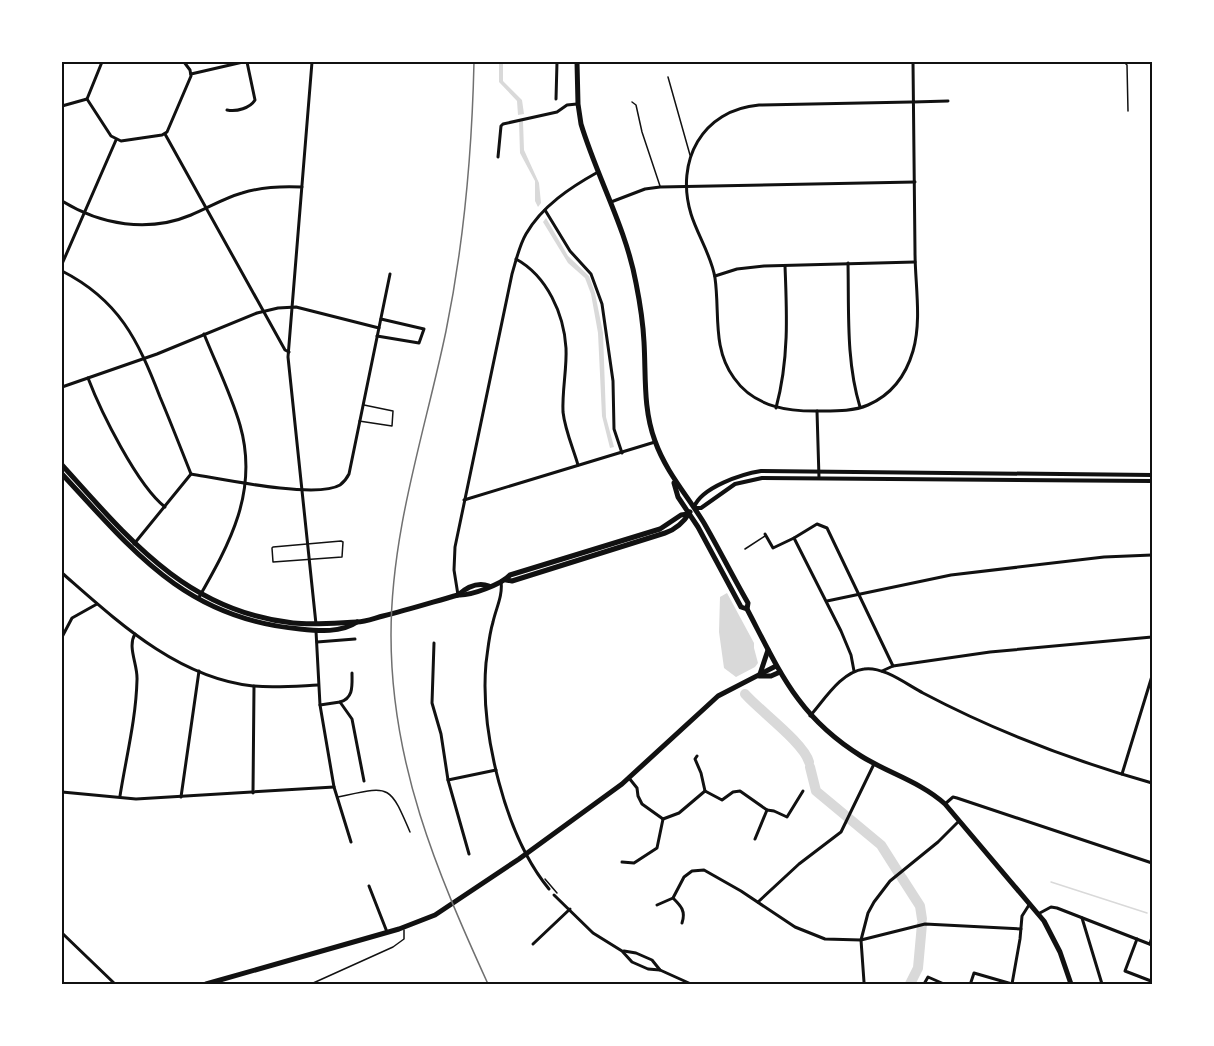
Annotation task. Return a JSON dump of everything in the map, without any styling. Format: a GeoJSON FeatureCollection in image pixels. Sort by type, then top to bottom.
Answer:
{"type":"FeatureCollection","features":[{"type":"Feature","properties":{"kind":"main road"},"geometry":{"type":"LineString","coordinates":[[577,62],[578,104],[584,133],[631,263],[636,283],[644,331],[646,406],[655,442],[674,482],[694,508],[748,603],[747,609],[778,669],[810,716],[849,748],[926,790],[945,804],[1038,914],[1051,933],[1071,984]]}},
{"type":"Feature","properties":{"kind":"main road"},"geometry":{"type":"LineString","coordinates":[[62,465],[78,487]]}},
{"type":"Feature","properties":{"kind":"main road"},"geometry":{"type":"LineString","coordinates":[[62,474],[78,487],[133,545],[199,597],[255,616],[316,627],[357,622],[458,595],[467,596],[503,581],[510,575],[576,558],[653,534],[681,515],[688,514],[694,508]]}},
{"type":"Feature","properties":{"kind":"main road"},"geometry":{"type":"LineString","coordinates":[[674,482],[675,491],[741,607],[747,609]]}},
{"type":"Feature","properties":{"kind":"main road"},"geometry":{"type":"LineString","coordinates":[[759,675],[768,650]]}},
{"type":"Feature","properties":{"kind":"main road"},"geometry":{"type":"LineString","coordinates":[[206,984],[387,932],[435,915],[526,854],[629,778],[718,696],[759,675],[771,676],[778,669]]}},
{"type":"Feature","properties":{"kind":"street"},"geometry":{"type":"LineString","coordinates":[[87,99],[102,62]]}},
{"type":"Feature","properties":{"kind":"street"},"geometry":{"type":"LineString","coordinates":[[184,62],[191,74]]}},
{"type":"Feature","properties":{"kind":"street"},"geometry":{"type":"LineString","coordinates":[[191,74],[245,62],[255,100],[252,104],[237,111],[227,110]]}},
{"type":"Feature","properties":{"kind":"street"},"geometry":{"type":"LineString","coordinates":[[312,62],[289,352],[316,627],[320,705],[334,787],[351,842]]}},
{"type":"Feature","properties":{"kind":"street"},"geometry":{"type":"LineString","coordinates":[[556,99],[557,62]]}},
{"type":"Feature","properties":{"kind":"street"},"geometry":{"type":"LineString","coordinates":[[913,62],[914,102],[915,182],[916,333],[910,361],[890,391],[875,402],[861,408],[850,411],[793,411],[760,402],[744,390],[734,378],[726,365],[719,343],[715,276],[691,212],[688,186],[691,159],[696,142],[707,127],[738,108],[759,105],[914,102],[948,101]]}},
{"type":"Feature","properties":{"kind":"street"},"geometry":{"type":"LineString","coordinates":[[165,134],[191,74]]}},
{"type":"Feature","properties":{"kind":"street"},"geometry":{"type":"LineString","coordinates":[[62,106],[87,99]]}},
{"type":"Feature","properties":{"kind":"street"},"geometry":{"type":"LineString","coordinates":[[87,99],[116,140],[165,134]]}},
{"type":"Feature","properties":{"kind":"street"},"geometry":{"type":"LineString","coordinates":[[498,157],[503,124],[557,112],[567,105],[578,104]]}},
{"type":"Feature","properties":{"kind":"street"},"geometry":{"type":"LineString","coordinates":[[165,134],[285,350],[289,352]]}},
{"type":"Feature","properties":{"kind":"street"},"geometry":{"type":"LineString","coordinates":[[62,264],[116,140]]}},
{"type":"Feature","properties":{"kind":"street"},"geometry":{"type":"LineString","coordinates":[[458,595],[454,559],[464,500],[516,259],[526,234],[545,209],[598,172]]}},
{"type":"Feature","properties":{"kind":"street"},"geometry":{"type":"LineString","coordinates":[[609,202],[645,189],[660,187],[915,182]]}},
{"type":"Feature","properties":{"kind":"street"},"geometry":{"type":"LineString","coordinates":[[62,201],[84,213],[107,221],[140,225],[170,221],[252,190],[302,187]]}},
{"type":"Feature","properties":{"kind":"street"},"geometry":{"type":"LineString","coordinates":[[545,209],[570,251],[591,274],[602,304],[613,381],[614,429],[622,453]]}},
{"type":"Feature","properties":{"kind":"street"},"geometry":{"type":"LineString","coordinates":[[516,259],[543,282],[561,321],[566,348],[563,413],[578,465]]}},
{"type":"Feature","properties":{"kind":"street"},"geometry":{"type":"LineString","coordinates":[[715,276],[746,268],[915,262]]}},
{"type":"Feature","properties":{"kind":"street"},"geometry":{"type":"LineString","coordinates":[[848,263],[850,363],[852,380],[861,408]]}},
{"type":"Feature","properties":{"kind":"street"},"geometry":{"type":"LineString","coordinates":[[776,408],[784,379],[786,352],[785,266]]}},
{"type":"Feature","properties":{"kind":"street"},"geometry":{"type":"LineString","coordinates":[[62,271],[87,286],[110,305],[129,328],[145,359],[191,474]]}},
{"type":"Feature","properties":{"kind":"street"},"geometry":{"type":"LineString","coordinates":[[191,474],[303,491],[337,486],[346,479],[390,274]]}},
{"type":"Feature","properties":{"kind":"street"},"geometry":{"type":"LineString","coordinates":[[62,387],[145,359],[264,311],[292,306],[379,328]]}},
{"type":"Feature","properties":{"kind":"street"},"geometry":{"type":"LineString","coordinates":[[377,336],[419,344],[422,336],[423,327],[381,319]]}},
{"type":"Feature","properties":{"kind":"street"},"geometry":{"type":"LineString","coordinates":[[199,597],[234,530],[246,483],[246,457],[241,427],[204,334]]}},
{"type":"Feature","properties":{"kind":"street"},"geometry":{"type":"LineString","coordinates":[[88,378],[97,401],[141,479],[152,495],[165,507]]}},
{"type":"Feature","properties":{"kind":"street"},"geometry":{"type":"LineString","coordinates":[[818,411],[819,478]]}},
{"type":"Feature","properties":{"kind":"street"},"geometry":{"type":"LineString","coordinates":[[464,500],[655,442]]}},
{"type":"Feature","properties":{"kind":"street"},"geometry":{"type":"LineString","coordinates":[[1152,475],[761,471],[720,484],[696,502],[694,508],[701,507],[724,490],[750,479],[1152,481]]}},
{"type":"Feature","properties":{"kind":"street"},"geometry":{"type":"LineString","coordinates":[[133,545],[191,474]]}},
{"type":"Feature","properties":{"kind":"street"},"geometry":{"type":"LineString","coordinates":[[766,535],[773,548],[794,538],[814,524],[825,526],[893,666]]}},
{"type":"Feature","properties":{"kind":"street"},"geometry":{"type":"LineString","coordinates":[[794,538],[851,655],[854,671]]}},
{"type":"Feature","properties":{"kind":"street"},"geometry":{"type":"LineString","coordinates":[[827,602],[933,578],[991,569],[1104,557],[1152,555]]}},
{"type":"Feature","properties":{"kind":"street"},"geometry":{"type":"LineString","coordinates":[[62,573],[135,634],[160,651],[199,671],[228,681],[254,686],[318,685]]}},
{"type":"Feature","properties":{"kind":"street"},"geometry":{"type":"LineString","coordinates":[[503,581],[489,642],[485,695],[488,728],[509,817],[526,854],[549,889]]}},
{"type":"Feature","properties":{"kind":"street"},"geometry":{"type":"LineString","coordinates":[[62,637],[72,618],[97,604]]}},
{"type":"Feature","properties":{"kind":"street"},"geometry":{"type":"LineString","coordinates":[[120,796],[129,750],[138,680],[131,645],[135,634]]}},
{"type":"Feature","properties":{"kind":"street"},"geometry":{"type":"LineString","coordinates":[[882,671],[893,666],[1000,651],[1152,637]]}},
{"type":"Feature","properties":{"kind":"street"},"geometry":{"type":"LineString","coordinates":[[317,642],[355,639]]}},
{"type":"Feature","properties":{"kind":"street"},"geometry":{"type":"LineString","coordinates":[[434,643],[432,703],[441,734],[448,780],[469,854]]}},
{"type":"Feature","properties":{"kind":"street"},"geometry":{"type":"LineString","coordinates":[[810,716],[841,681],[854,671],[867,668],[882,671],[962,713],[1051,750],[1152,783]]}},
{"type":"Feature","properties":{"kind":"street"},"geometry":{"type":"LineString","coordinates":[[181,797],[199,671]]}},
{"type":"Feature","properties":{"kind":"street"},"geometry":{"type":"LineString","coordinates":[[320,705],[345,700],[352,690],[352,673]]}},
{"type":"Feature","properties":{"kind":"street"},"geometry":{"type":"LineString","coordinates":[[1122,775],[1152,676]]}},
{"type":"Feature","properties":{"kind":"street"},"geometry":{"type":"LineString","coordinates":[[253,793],[254,686]]}},
{"type":"Feature","properties":{"kind":"street"},"geometry":{"type":"LineString","coordinates":[[340,702],[352,719],[364,781]]}},
{"type":"Feature","properties":{"kind":"street"},"geometry":{"type":"LineString","coordinates":[[697,756],[696,766],[701,773],[705,791],[722,800],[733,792],[740,791],[767,810],[787,817],[803,790]]}},
{"type":"Feature","properties":{"kind":"street"},"geometry":{"type":"LineString","coordinates":[[758,902],[799,864],[841,832],[875,763]]}},
{"type":"Feature","properties":{"kind":"street"},"geometry":{"type":"LineString","coordinates":[[448,780],[497,770]]}},
{"type":"Feature","properties":{"kind":"street"},"geometry":{"type":"LineString","coordinates":[[629,778],[637,788],[642,804],[663,819]]}},
{"type":"Feature","properties":{"kind":"street"},"geometry":{"type":"LineString","coordinates":[[62,792],[136,799],[334,787]]}},
{"type":"Feature","properties":{"kind":"street"},"geometry":{"type":"LineString","coordinates":[[663,819],[679,813],[705,791]]}},
{"type":"Feature","properties":{"kind":"street"},"geometry":{"type":"LineString","coordinates":[[945,804],[952,797],[957,798],[1152,863]]}},
{"type":"Feature","properties":{"kind":"street"},"geometry":{"type":"LineString","coordinates":[[755,839],[767,810]]}},
{"type":"Feature","properties":{"kind":"street"},"geometry":{"type":"LineString","coordinates":[[622,862],[634,863],[657,848],[663,819]]}},
{"type":"Feature","properties":{"kind":"street"},"geometry":{"type":"LineString","coordinates":[[864,982],[861,940],[868,913],[874,902],[890,881],[938,842],[959,821]]}},
{"type":"Feature","properties":{"kind":"street"},"geometry":{"type":"LineString","coordinates":[[657,905],[673,897],[680,881],[693,871],[704,870],[795,927],[825,939],[861,940],[925,924],[1021,929]]}},
{"type":"Feature","properties":{"kind":"street"},"geometry":{"type":"LineString","coordinates":[[369,886],[387,932]]}},
{"type":"Feature","properties":{"kind":"street"},"geometry":{"type":"LineString","coordinates":[[555,894],[593,933],[622,951],[632,962],[648,969],[660,970],[691,984]]}},
{"type":"Feature","properties":{"kind":"street"},"geometry":{"type":"LineString","coordinates":[[673,897],[682,907],[684,915],[682,923]]}},
{"type":"Feature","properties":{"kind":"street"},"geometry":{"type":"LineString","coordinates":[[971,982],[974,973],[1012,984],[1022,916],[1030,904]]}},
{"type":"Feature","properties":{"kind":"street"},"geometry":{"type":"LineString","coordinates":[[1038,914],[1053,907],[1151,944],[1152,937]]}},
{"type":"Feature","properties":{"kind":"street"},"geometry":{"type":"LineString","coordinates":[[533,944],[570,909]]}},
{"type":"Feature","properties":{"kind":"street"},"geometry":{"type":"LineString","coordinates":[[1082,918],[1102,984]]}},
{"type":"Feature","properties":{"kind":"street"},"geometry":{"type":"LineString","coordinates":[[62,933],[115,984]]}},
{"type":"Feature","properties":{"kind":"street"},"geometry":{"type":"LineString","coordinates":[[1137,939],[1125,971],[1150,981],[1152,976]]}},
{"type":"Feature","properties":{"kind":"street"},"geometry":{"type":"LineString","coordinates":[[622,951],[636,953],[652,960],[660,970]]}},
{"type":"Feature","properties":{"kind":"street"},"geometry":{"type":"LineString","coordinates":[[924,984],[928,977],[944,984]]}},
{"type":"Feature","properties":{"kind":"lane"},"geometry":{"type":"LineString","coordinates":[[1124,62],[1127,65],[1128,111]]}},
{"type":"Feature","properties":{"kind":"lane"},"geometry":{"type":"LineString","coordinates":[[668,77],[691,159]]}},
{"type":"Feature","properties":{"kind":"lane"},"geometry":{"type":"LineString","coordinates":[[632,102],[636,105],[642,132],[660,187]]}},
{"type":"Feature","properties":{"kind":"lane"},"geometry":{"type":"LineString","coordinates":[[359,421],[392,426],[393,411],[363,404]]}},
{"type":"Feature","properties":{"kind":"lane"},"geometry":{"type":"LineString","coordinates":[[745,549],[766,535]]}},
{"type":"Feature","properties":{"kind":"lane"},"geometry":{"type":"LineString","coordinates":[[343,542],[342,556],[273,562],[272,548],[307,544],[343,542]]}},
{"type":"Feature","properties":{"kind":"lane"},"geometry":{"type":"LineString","coordinates":[[338,797],[378,789],[387,792],[396,799],[410,832]]}},
{"type":"Feature","properties":{"kind":"lane"},"geometry":{"type":"LineString","coordinates":[[543,878],[555,894]]}},
{"type":"Feature","properties":{"kind":"lane"},"geometry":{"type":"LineString","coordinates":[[311,984],[393,947],[404,939],[403,927]]}},
{"type":"Feature","properties":{"kind":"shaded area"},"geometry":{"type":"Polygon","coordinates":[[[499,62],[503,62],[503,81],[522,100],[524,114],[518,115],[517,101],[499,82],[499,62]]]}},
{"type":"Feature","properties":{"kind":"shaded area"},"geometry":{"type":"Polygon","coordinates":[[[523,121],[524,150],[539,183],[541,203],[538,207],[535,201],[535,181],[520,153],[519,122],[523,121]]]}},
{"type":"Feature","properties":{"kind":"shaded area"},"geometry":{"type":"Polygon","coordinates":[[[546,218],[568,256],[589,276],[595,293],[603,333],[606,417],[614,447],[610,448],[602,416],[598,333],[591,294],[585,278],[568,263],[543,222],[546,218]]]}},
{"type":"Feature","properties":{"kind":"shaded area"},"geometry":{"type":"Polygon","coordinates":[[[727,593],[754,643],[758,663],[736,677],[724,668],[719,632],[720,597],[727,593]]]}},
{"type":"Feature","properties":{"kind":"waterway"},"geometry":{"type":"LineString","coordinates":[[745,694],[791,737],[809,762]]}},
{"type":"Feature","properties":{"kind":"waterway"},"geometry":{"type":"LineString","coordinates":[[810,767],[816,791],[881,845],[900,875]]}},
{"type":"Feature","properties":{"kind":"waterway"},"geometry":{"type":"LineString","coordinates":[[902,878],[920,906],[922,919]]}},
{"type":"Feature","properties":{"kind":"waterway"},"geometry":{"type":"LineString","coordinates":[[1051,882],[1147,913]]}},
{"type":"Feature","properties":{"kind":"waterway"},"geometry":{"type":"LineString","coordinates":[[910,984],[918,968],[922,924]]}},
{"type":"Feature","properties":{"kind":"railway"},"geometry":{"type":"LineString","coordinates":[[474,62],[469,163],[458,264],[438,369],[403,519],[397,557],[391,635],[393,682],[408,772],[434,857],[488,984]]}}]}
